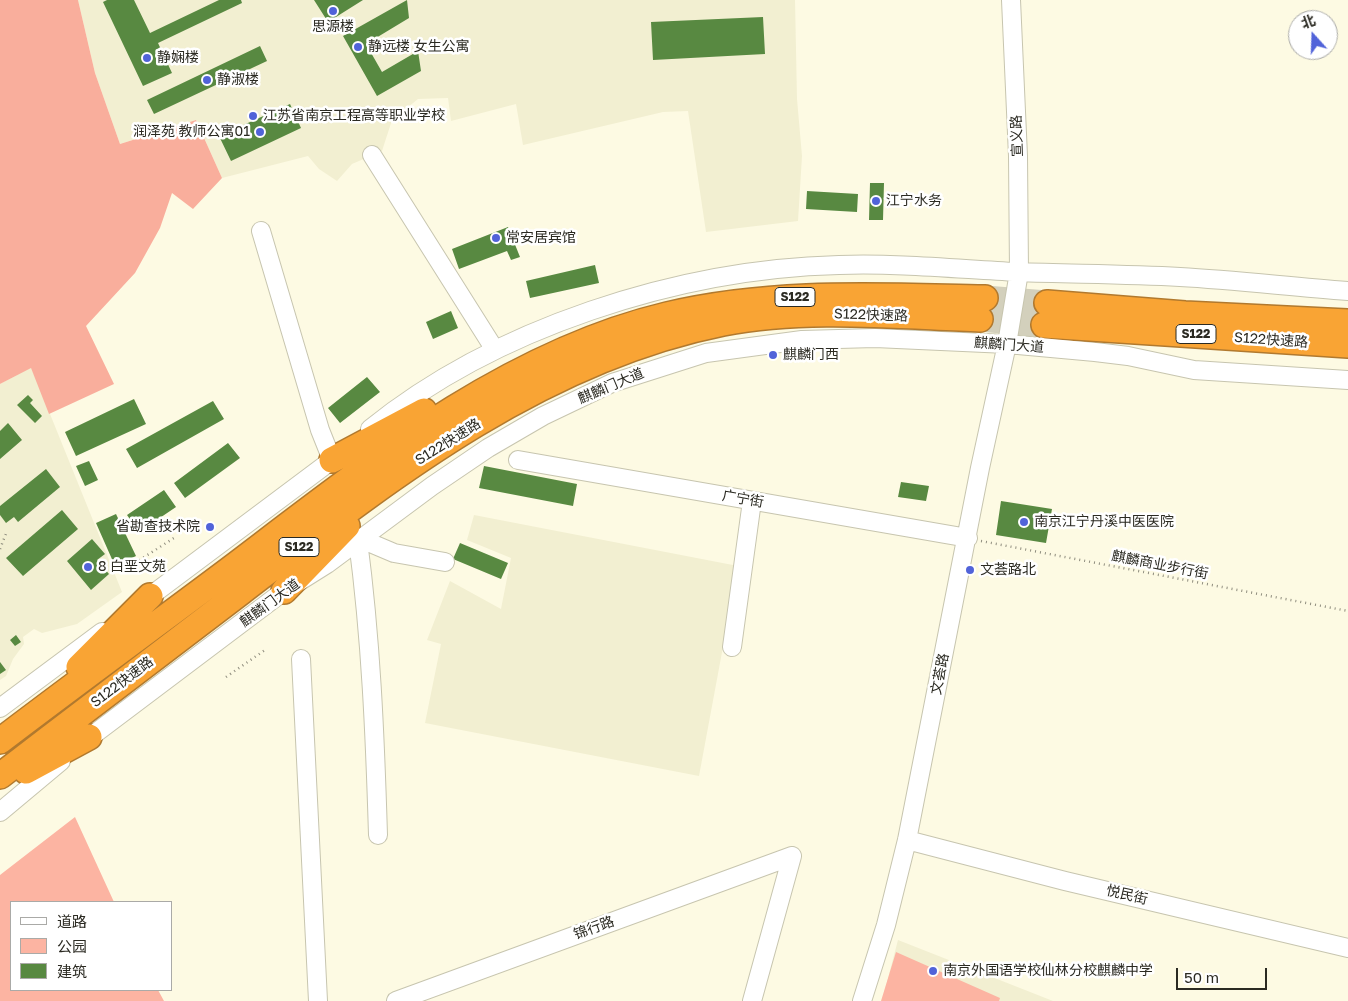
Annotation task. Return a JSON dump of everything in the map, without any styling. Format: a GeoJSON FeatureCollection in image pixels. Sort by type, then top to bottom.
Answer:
{"type":"FeatureCollection","features":[{"type":"Feature","properties":{"kind":"highway","name":"S122快速路"},"geometry":{"type":"LineString","coordinates":[[0,741],[444,414],[520,370],[587,339],[664,316],[710,306],[759,299],[831,296],[983,309],[761,318],[723,323],[619,353],[581,368],[471,427],[401,472],[336,519],[0,776]]}},
{"type":"Feature","properties":{"kind":"highway"},"geometry":{"type":"LineString","coordinates":[[1185,314],[1253,301],[1348,305]]}},
{"type":"Feature","properties":{"kind":"highway","name":"S122快速路"},"geometry":{"type":"LineString","coordinates":[[1348,322],[1185,314],[1045,314],[1167,332],[1348,345]]}},
{"type":"Feature","properties":{"kind":"highway"},"geometry":{"type":"LineString","coordinates":[[1167,332],[1232,353],[1348,362]]}},
{"type":"Feature","properties":{"kind":"highway"},"geometry":{"type":"LineString","coordinates":[[332,460],[436,405],[520,370]]}},
{"type":"Feature","properties":{"kind":"highway"},"geometry":{"type":"LineString","coordinates":[[284,590],[401,472]]}},
{"type":"Feature","properties":{"kind":"highway"},"geometry":{"type":"LineString","coordinates":[[25,722],[150,596]]}},
{"type":"Feature","properties":{"kind":"highway"},"geometry":{"type":"LineString","coordinates":[[0,786],[89,737]]}},
{"type":"Feature","properties":{"kind":"street","name":"宣义路"},"geometry":{"type":"LineString","coordinates":[[1007,344],[1019,272],[1018,156],[1011,0]]}},
{"type":"Feature","properties":{"kind":"street"},"geometry":{"type":"LineString","coordinates":[[372,155],[495,350]]}},
{"type":"Feature","properties":{"kind":"street"},"geometry":{"type":"LineString","coordinates":[[261,231],[320,430],[332,460]]}},
{"type":"Feature","properties":{"kind":"street"},"geometry":{"type":"LineString","coordinates":[[0,708],[225,538],[332,460],[376,424],[425,391],[495,350],[546,327],[581,314],[710,278],[775,269],[839,265],[1180,277],[1348,291]]}},
{"type":"Feature","properties":{"kind":"street","name":"麒麟门大道"},"geometry":{"type":"LineString","coordinates":[[0,812],[89,737],[284,590],[359,540],[432,486],[496,443],[543,416],[604,387],[659,367],[706,353],[802,340],[875,338],[1007,344],[1128,356],[1194,370],[1348,380]]}},
{"type":"Feature","properties":{"kind":"street","name":"文荟路"},"geometry":{"type":"LineString","coordinates":[[862,1001],[886,925],[907,840],[968,538],[980,468],[1007,344]]}},
{"type":"Feature","properties":{"kind":"street","name":"广宁街"},"geometry":{"type":"LineString","coordinates":[[518,460],[968,538]]}},
{"type":"Feature","properties":{"kind":"street"},"geometry":{"type":"LineString","coordinates":[[732,647],[752,501]]}},
{"type":"Feature","properties":{"kind":"street"},"geometry":{"type":"LineString","coordinates":[[378,835],[373,693],[368,616],[359,540],[394,553],[445,562]]}},
{"type":"Feature","properties":{"kind":"street"},"geometry":{"type":"LineString","coordinates":[[301,659],[318,1001]]}},
{"type":"Feature","properties":{"kind":"street","name":"悦民街"},"geometry":{"type":"LineString","coordinates":[[907,840],[1348,948]]}},
{"type":"Feature","properties":{"kind":"street","name":"锦行路"},"geometry":{"type":"LineString","coordinates":[[396,1001],[792,856],[752,1001]]}},
{"type":"Feature","properties":{"kind":"path"},"geometry":{"type":"LineString","coordinates":[[0,550],[7,531]]}},
{"type":"Feature","properties":{"kind":"path"},"geometry":{"type":"LineString","coordinates":[[135,563],[177,536]]}},
{"type":"Feature","properties":{"kind":"path","name":"麒麟商业步行街"},"geometry":{"type":"LineString","coordinates":[[968,538],[1348,611]]}},
{"type":"Feature","properties":{"kind":"path"},"geometry":{"type":"LineString","coordinates":[[226,677],[264,650]]}},
{"type":"Feature","properties":{"kind":"shaded area"},"geometry":{"type":"Polygon","coordinates":[[[0,0],[78,0],[95,73],[120,144],[196,120],[222,178],[193,209],[172,193],[160,228],[135,273],[86,326],[114,384],[49,414],[31,368],[0,384],[0,0]]]}},
{"type":"Feature","properties":{"kind":"shaded area","name":"江苏省南京工程高等职业学校"},"geometry":{"type":"Polygon","coordinates":[[[78,0],[795,0],[797,99],[802,156],[798,221],[706,232],[688,111],[663,112],[523,145],[516,104],[451,121],[448,98],[418,99],[392,120],[382,151],[352,164],[337,181],[319,169],[308,156],[222,178],[196,120],[120,144],[95,73],[78,0]]]}},
{"type":"Feature","properties":{"kind":"shaded area"},"geometry":{"type":"Polygon","coordinates":[[[31,367],[122,592],[77,624],[42,633],[34,629],[23,637],[24,644],[13,659],[6,676],[0,680],[0,384],[31,367]]]}},
{"type":"Feature","properties":{"kind":"shaded area"},"geometry":{"type":"Polygon","coordinates":[[[474,515],[738,566],[699,776],[425,723],[441,644],[427,640],[450,581],[501,609],[511,558],[467,540],[474,515]]]}},
{"type":"Feature","properties":{"kind":"shaded area","name":"南京外国语学校仙林分校麒麟中学"},"geometry":{"type":"Polygon","coordinates":[[[898,940],[1053,1001],[882,1001],[898,940]]]}},
{"type":"Feature","properties":{"kind":"green space"},"geometry":{"type":"Polygon","coordinates":[[[75,817],[114,901],[10,901],[10,991],[159,991],[164,1001],[0,1001],[0,875],[75,817]]]}},
{"type":"Feature","properties":{"kind":"green space"},"geometry":{"type":"Polygon","coordinates":[[[896,952],[1000,998],[999,1001],[881,1001],[896,952]]]}},
{"type":"Feature","properties":{"kind":"building","name":"静娴楼"},"geometry":{"type":"Polygon","coordinates":[[[107,0],[134,0],[150,33],[219,0],[241,0],[242,3],[158,43],[172,73],[143,86],[103,2],[107,0]]]}},
{"type":"Feature","properties":{"kind":"building","name":"思源楼"},"geometry":{"type":"Polygon","coordinates":[[[314,0],[363,0],[328,22],[314,0]]]}},
{"type":"Feature","properties":{"kind":"building","name":"静远楼 女生公寓"},"geometry":{"type":"Polygon","coordinates":[[[407,0],[409,18],[366,44],[382,72],[418,51],[421,71],[377,96],[343,36],[407,0]]]}},
{"type":"Feature","properties":{"kind":"building"},"geometry":{"type":"Polygon","coordinates":[[[763,17],[765,54],[653,60],[651,22],[763,17]]]}},
{"type":"Feature","properties":{"kind":"building","name":"静淑楼"},"geometry":{"type":"Polygon","coordinates":[[[260,46],[267,61],[154,114],[147,100],[260,46]]]}},
{"type":"Feature","properties":{"kind":"building","name":"润泽苑 教师公寓01"},"geometry":{"type":"Polygon","coordinates":[[[290,104],[301,128],[231,161],[219,136],[290,104]]]}},
{"type":"Feature","properties":{"kind":"building","name":"江宁水务"},"geometry":{"type":"Polygon","coordinates":[[[870,183],[884,183],[883,220],[869,220],[870,183]]]}},
{"type":"Feature","properties":{"kind":"building"},"geometry":{"type":"Polygon","coordinates":[[[807,191],[858,194],[857,212],[806,209],[807,191]]]}},
{"type":"Feature","properties":{"kind":"building","name":"常安居宾馆"},"geometry":{"type":"Polygon","coordinates":[[[508,227],[520,257],[511,260],[507,251],[459,269],[452,249],[508,227]]]}},
{"type":"Feature","properties":{"kind":"building"},"geometry":{"type":"Polygon","coordinates":[[[595,265],[599,283],[530,298],[526,281],[595,265]]]}},
{"type":"Feature","properties":{"kind":"building"},"geometry":{"type":"Polygon","coordinates":[[[451,311],[458,328],[433,339],[426,322],[451,311]]]}},
{"type":"Feature","properties":{"kind":"building"},"geometry":{"type":"Polygon","coordinates":[[[367,377],[380,392],[340,423],[328,408],[367,377]]]}},
{"type":"Feature","properties":{"kind":"building"},"geometry":{"type":"Polygon","coordinates":[[[28,395],[33,400],[30,403],[42,416],[35,423],[17,405],[28,395]]]}},
{"type":"Feature","properties":{"kind":"building"},"geometry":{"type":"Polygon","coordinates":[[[134,399],[146,424],[76,456],[65,432],[134,399]]]}},
{"type":"Feature","properties":{"kind":"building"},"geometry":{"type":"Polygon","coordinates":[[[213,401],[224,419],[137,468],[126,449],[213,401]]]}},
{"type":"Feature","properties":{"kind":"building"},"geometry":{"type":"Polygon","coordinates":[[[8,423],[22,440],[0,459],[0,431],[8,423]]]}},
{"type":"Feature","properties":{"kind":"building"},"geometry":{"type":"Polygon","coordinates":[[[228,443],[240,458],[185,498],[174,483],[228,443]]]}},
{"type":"Feature","properties":{"kind":"building"},"geometry":{"type":"Polygon","coordinates":[[[89,461],[98,480],[85,486],[76,466],[89,461]]]}},
{"type":"Feature","properties":{"kind":"building"},"geometry":{"type":"Polygon","coordinates":[[[484,466],[577,484],[573,506],[479,488],[484,466]]]}},
{"type":"Feature","properties":{"kind":"building"},"geometry":{"type":"Polygon","coordinates":[[[46,469],[60,487],[18,522],[14,517],[6,523],[0,515],[0,506],[46,469]]]}},
{"type":"Feature","properties":{"kind":"building"},"geometry":{"type":"Polygon","coordinates":[[[901,482],[929,486],[926,501],[898,497],[901,482]]]}},
{"type":"Feature","properties":{"kind":"building"},"geometry":{"type":"Polygon","coordinates":[[[164,490],[176,507],[139,532],[127,515],[164,490]]]}},
{"type":"Feature","properties":{"kind":"building","name":"南京江宁丹溪中医医院"},"geometry":{"type":"Polygon","coordinates":[[[1001,501],[1052,509],[1046,543],[996,535],[1001,501]]]}},
{"type":"Feature","properties":{"kind":"building"},"geometry":{"type":"Polygon","coordinates":[[[62,510],[78,529],[23,576],[6,558],[62,510]]]}},
{"type":"Feature","properties":{"kind":"building"},"geometry":{"type":"Polygon","coordinates":[[[116,514],[136,556],[115,566],[96,523],[116,514]]]}},
{"type":"Feature","properties":{"kind":"building","name":"8 白垩文苑"},"geometry":{"type":"Polygon","coordinates":[[[92,539],[105,554],[97,560],[109,574],[91,590],[67,561],[92,539]]]}},
{"type":"Feature","properties":{"kind":"building"},"geometry":{"type":"Polygon","coordinates":[[[460,543],[508,563],[501,579],[453,559],[460,543]]]}},
{"type":"Feature","properties":{"kind":"building"},"geometry":{"type":"Polygon","coordinates":[[[16,635],[21,642],[15,646],[10,640],[16,635]]]}},
{"type":"Feature","properties":{"kind":"building"},"geometry":{"type":"Polygon","coordinates":[[[0,662],[6,670],[0,674],[0,662]]]}},
{"type":"Feature","properties":{"kind":"tunnel"},"geometry":{"type":"LineString","coordinates":[[985,298],[1047,303]]}},
{"type":"Feature","properties":{"kind":"tunnel"},"geometry":{"type":"LineString","coordinates":[[980,319],[1044,325]]}},
{"type":"Feature","properties":{"kind":"place","name":"思源楼"},"geometry":{"type":"Point","coordinates":[333,11]}},
{"type":"Feature","properties":{"kind":"place","name":"静远楼 女生公寓"},"geometry":{"type":"Point","coordinates":[358,47]}},
{"type":"Feature","properties":{"kind":"place","name":"静娴楼"},"geometry":{"type":"Point","coordinates":[147,58]}},
{"type":"Feature","properties":{"kind":"place","name":"静淑楼"},"geometry":{"type":"Point","coordinates":[207,80]}},
{"type":"Feature","properties":{"kind":"place","name":"江苏省南京工程高等职业学校"},"geometry":{"type":"Point","coordinates":[253,116]}},
{"type":"Feature","properties":{"kind":"place","name":"润泽苑 教师公寓01"},"geometry":{"type":"Point","coordinates":[260,132]}},
{"type":"Feature","properties":{"kind":"place","name":"江宁水务"},"geometry":{"type":"Point","coordinates":[876,201]}},
{"type":"Feature","properties":{"kind":"place","name":"常安居宾馆"},"geometry":{"type":"Point","coordinates":[496,238]}},
{"type":"Feature","properties":{"kind":"place","name":"麒麟门西"},"geometry":{"type":"Point","coordinates":[773,355]}},
{"type":"Feature","properties":{"kind":"place","name":"南京江宁丹溪中医医院"},"geometry":{"type":"Point","coordinates":[1024,522]}},
{"type":"Feature","properties":{"kind":"place","name":"省勘查技术院"},"geometry":{"type":"Point","coordinates":[210,527]}},
{"type":"Feature","properties":{"kind":"place","name":"8 白垩文苑"},"geometry":{"type":"Point","coordinates":[88,567]}},
{"type":"Feature","properties":{"kind":"place","name":"文荟路北"},"geometry":{"type":"Point","coordinates":[970,570]}},
{"type":"Feature","properties":{"kind":"place","name":"南京外国语学校仙林分校麒麟中学"},"geometry":{"type":"Point","coordinates":[933,971]}}]}
